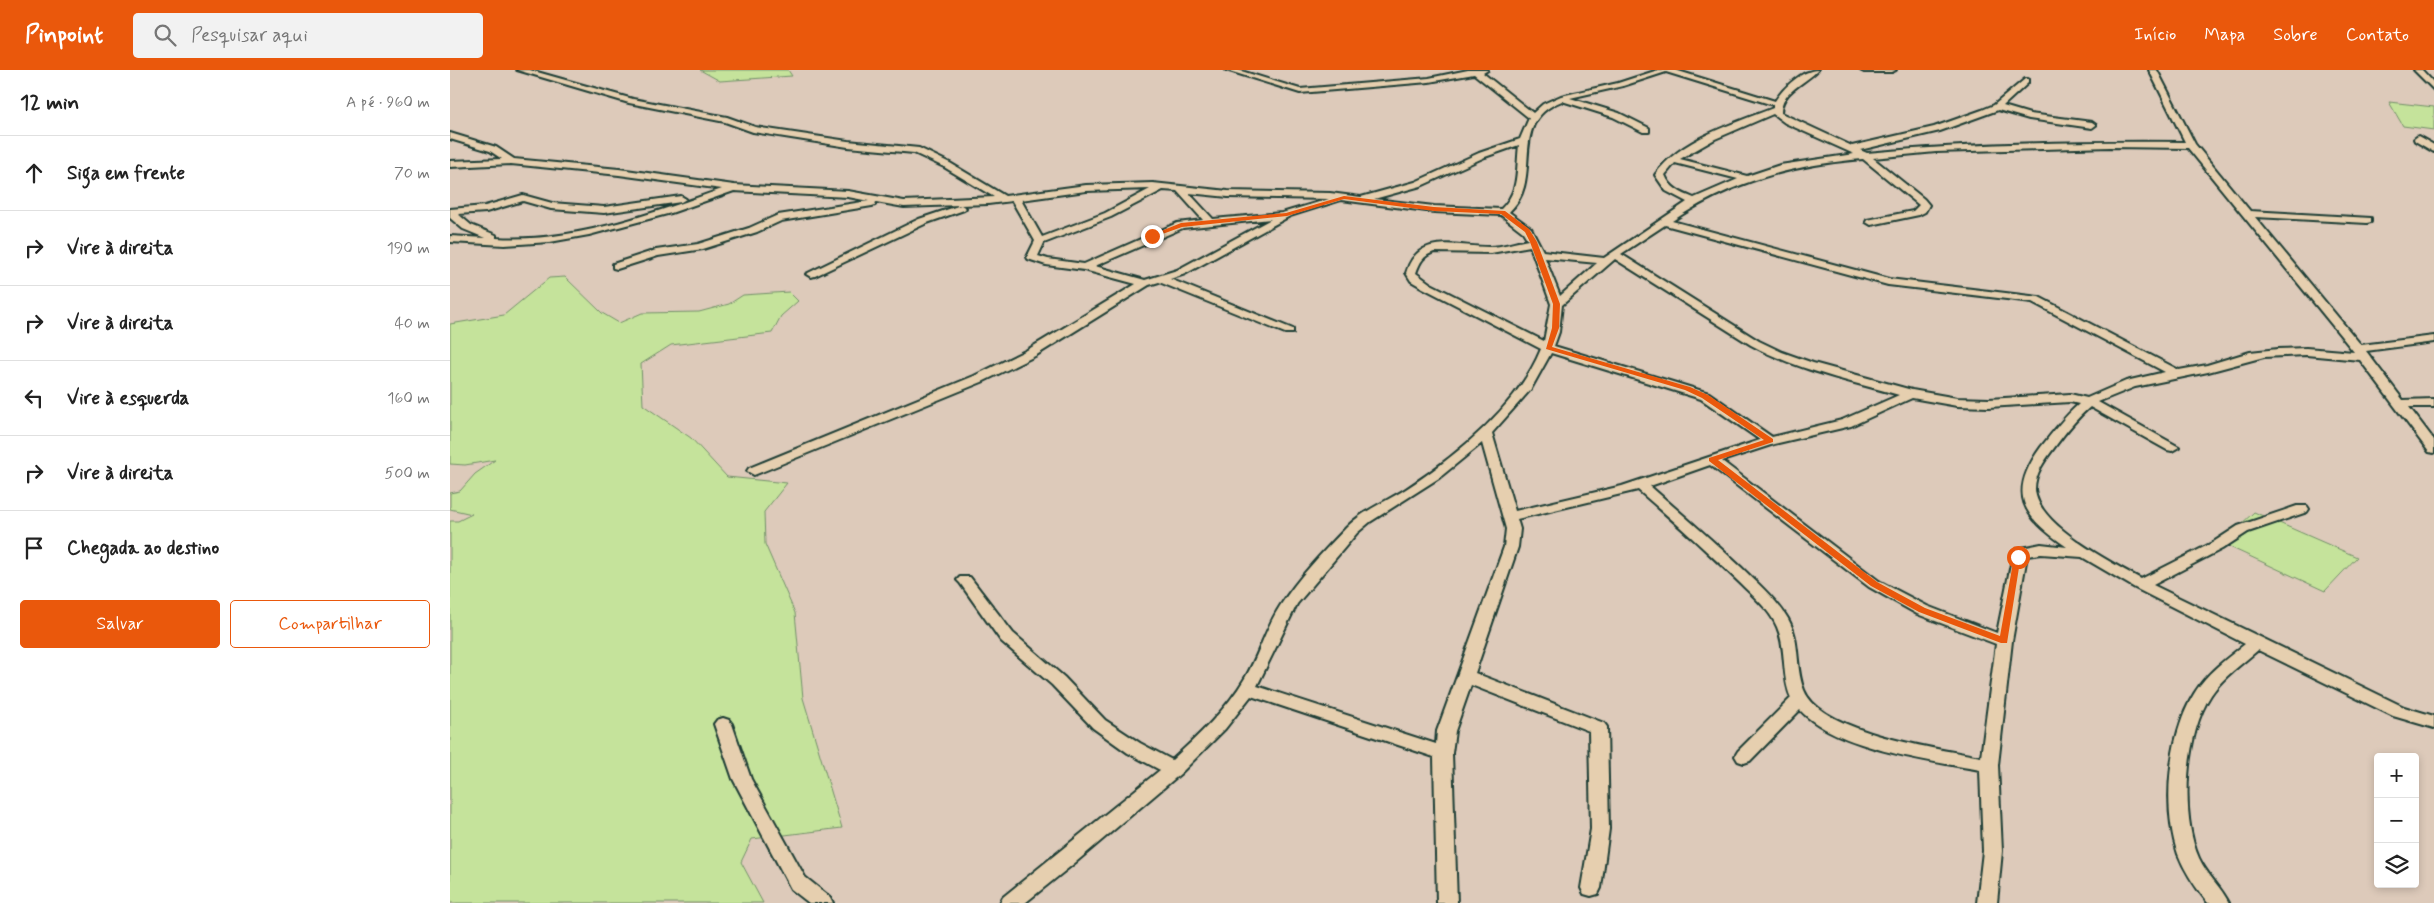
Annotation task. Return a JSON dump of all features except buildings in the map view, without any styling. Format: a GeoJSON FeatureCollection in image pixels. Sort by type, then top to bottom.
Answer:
{"type":"FeatureCollection","features":[{"type":"Feature","properties":{"kind":"street"},"geometry":{"type":"LineString","coordinates":[[521,70],[632,101],[727,120],[753,130],[848,144],[916,150],[1010,199],[1040,241]]}},
{"type":"Feature","properties":{"kind":"street"},"geometry":{"type":"LineString","coordinates":[[1230,70],[1300,90],[1314,92],[1429,80],[1478,71],[1506,93],[1511,102],[1533,118]]}},
{"type":"Feature","properties":{"kind":"street"},"geometry":{"type":"LineString","coordinates":[[1503,212],[1514,204],[1522,182],[1524,141],[1528,124],[1538,111],[1562,98],[1614,86],[1666,70],[1777,107]]}},
{"type":"Feature","properties":{"kind":"street"},"geometry":{"type":"LineString","coordinates":[[1694,202],[1669,190],[1662,182],[1660,172],[1672,160],[1694,146],[1777,107],[1789,89],[1814,70]]}},
{"type":"Feature","properties":{"kind":"street"},"geometry":{"type":"LineString","coordinates":[[1864,70],[1892,70]]}},
{"type":"Feature","properties":{"kind":"street"},"geometry":{"type":"LineString","coordinates":[[2153,70],[2191,145],[2360,353],[2434,449]]}},
{"type":"Feature","properties":{"kind":"street"},"geometry":{"type":"LineString","coordinates":[[2418,70],[2434,88]]}},
{"type":"Feature","properties":{"kind":"street"},"geometry":{"type":"LineString","coordinates":[[1851,150],[1937,130],[1996,107],[2025,81]]}},
{"type":"Feature","properties":{"kind":"street"},"geometry":{"type":"LineString","coordinates":[[1562,98],[1616,115],[1646,130]]}},
{"type":"Feature","properties":{"kind":"street"},"geometry":{"type":"LineString","coordinates":[[1777,107],[1780,117],[1864,155],[1924,205],[1922,210],[1916,213],[1871,222]]}},
{"type":"Feature","properties":{"kind":"street"},"geometry":{"type":"LineString","coordinates":[[1996,107],[2034,117],[2092,125]]}},
{"type":"Feature","properties":{"kind":"street"},"geometry":{"type":"LineString","coordinates":[[450,136],[493,149],[511,161]]}},
{"type":"Feature","properties":{"kind":"street"},"geometry":{"type":"LineString","coordinates":[[2418,138],[2434,149]]}},
{"type":"Feature","properties":{"kind":"street"},"geometry":{"type":"LineString","coordinates":[[1085,268],[1118,251],[1173,228],[1287,214],[1418,184],[1482,155],[1524,141]]}},
{"type":"Feature","properties":{"kind":"street"},"geometry":{"type":"LineString","coordinates":[[1557,304],[1610,258],[1694,202],[1748,179],[1780,168],[1864,155],[2014,146],[2191,145]]}},
{"type":"Feature","properties":{"kind":"street"},"geometry":{"type":"LineString","coordinates":[[1672,160],[1748,179]]}},
{"type":"Feature","properties":{"kind":"street"},"geometry":{"type":"LineString","coordinates":[[450,164],[511,161],[620,172],[734,188],[818,191],[885,201],[921,204],[1010,199],[1086,188],[1161,187],[1228,194],[1350,199],[1442,210],[1503,212],[1527,230],[1534,242],[1557,304],[1556,328],[1548,348],[1525,390],[1485,432],[1421,485],[1353,529],[1286,609],[1257,674],[1204,741],[1174,769],[1050,873],[1010,903]]}},
{"type":"Feature","properties":{"kind":"street"},"geometry":{"type":"LineString","coordinates":[[1122,207],[1112,199],[1118,191],[1127,186]]}},
{"type":"Feature","properties":{"kind":"street"},"geometry":{"type":"LineString","coordinates":[[1146,283],[1085,268],[1046,262],[1032,257],[1040,241],[1081,226],[1161,187]]}},
{"type":"Feature","properties":{"kind":"street"},"geometry":{"type":"LineString","coordinates":[[450,239],[505,242],[550,239],[589,232],[668,211],[734,188]]}},
{"type":"Feature","properties":{"kind":"street"},"geometry":{"type":"LineString","coordinates":[[1180,189],[1212,222]]}},
{"type":"Feature","properties":{"kind":"street"},"geometry":{"type":"LineString","coordinates":[[450,212],[486,209],[523,198],[551,206],[604,210],[723,192]]}},
{"type":"Feature","properties":{"kind":"street"},"geometry":{"type":"LineString","coordinates":[[618,266],[656,253],[699,247],[753,230],[783,217],[885,201]]}},
{"type":"Feature","properties":{"kind":"street"},"geometry":{"type":"LineString","coordinates":[[812,274],[923,221],[950,211],[988,201]]}},
{"type":"Feature","properties":{"kind":"street"},"geometry":{"type":"LineString","coordinates":[[450,212],[467,227],[505,242]]}},
{"type":"Feature","properties":{"kind":"street"},"geometry":{"type":"LineString","coordinates":[[754,471],[987,375],[1048,344],[1146,283],[1161,279],[1196,264],[1287,214]]}},
{"type":"Feature","properties":{"kind":"street"},"geometry":{"type":"LineString","coordinates":[[2248,214],[2367,220]]}},
{"type":"Feature","properties":{"kind":"street"},"geometry":{"type":"LineString","coordinates":[[1666,222],[1888,282],[2035,299],[2175,373]]}},
{"type":"Feature","properties":{"kind":"street"},"geometry":{"type":"LineString","coordinates":[[1534,242],[1491,250],[1453,246],[1432,248],[1414,262],[1411,274],[1415,279],[1427,286],[1548,348],[1705,396],[1770,440]]}},
{"type":"Feature","properties":{"kind":"street"},"geometry":{"type":"LineString","coordinates":[[1538,254],[1610,258],[1754,343],[1778,355],[1809,366],[1912,394],[1966,403],[1989,404],[2070,398],[2089,402],[2172,447]]}},
{"type":"Feature","properties":{"kind":"street"},"geometry":{"type":"LineString","coordinates":[[1161,279],[1289,332]]}},
{"type":"Feature","properties":{"kind":"street"},"geometry":{"type":"LineString","coordinates":[[2434,339],[2360,353],[2280,351],[2237,359],[2208,368],[2175,373],[2120,388],[2089,402],[2060,432],[2032,468],[2028,479],[2028,496],[2034,509],[2046,522],[2088,554],[2140,585],[2399,712],[2434,722]]}},
{"type":"Feature","properties":{"kind":"street"},"geometry":{"type":"LineString","coordinates":[[1509,517],[1640,484],[1770,440],[1859,419],[1912,394]]}},
{"type":"Feature","properties":{"kind":"street"},"geometry":{"type":"LineString","coordinates":[[2399,404],[2434,403]]}},
{"type":"Feature","properties":{"kind":"street"},"geometry":{"type":"LineString","coordinates":[[1447,903],[1443,753],[1446,731],[1511,547],[1512,529],[1485,432]]}},
{"type":"Feature","properties":{"kind":"street"},"geometry":{"type":"LineString","coordinates":[[1712,460],[1874,584],[1922,610],[2004,641]]}},
{"type":"Feature","properties":{"kind":"street"},"geometry":{"type":"LineString","coordinates":[[1640,484],[1722,558],[1781,619],[1790,645],[1794,685],[1800,699],[1808,709],[1826,722],[1855,735],[1903,748],[1989,765]]}},
{"type":"Feature","properties":{"kind":"street"},"geometry":{"type":"LineString","coordinates":[[2140,585],[2217,546],[2243,529],[2302,509]]}},
{"type":"Feature","properties":{"kind":"street"},"geometry":{"type":"LineString","coordinates":[[1987,903],[1993,837],[1989,765],[2004,641],[2018,557],[2022,552],[2041,549],[2088,554]]}},
{"type":"Feature","properties":{"kind":"street"},"geometry":{"type":"LineString","coordinates":[[965,580],[1007,637],[1058,681],[1100,724],[1134,748],[1174,769]]}},
{"type":"Feature","properties":{"kind":"street"},"geometry":{"type":"LineString","coordinates":[[2219,903],[2194,864],[2185,845],[2181,799],[2181,762],[2184,734],[2206,690],[2222,672],[2257,643]]}},
{"type":"Feature","properties":{"kind":"street"},"geometry":{"type":"LineString","coordinates":[[1465,676],[1598,727],[1600,829],[1591,888]]}},
{"type":"Feature","properties":{"kind":"street"},"geometry":{"type":"LineString","coordinates":[[1247,689],[1443,753]]}},
{"type":"Feature","properties":{"kind":"street"},"geometry":{"type":"LineString","coordinates":[[1744,756],[1800,699]]}},
{"type":"Feature","properties":{"kind":"street"},"geometry":{"type":"LineString","coordinates":[[724,724],[742,779],[798,883],[822,903]]}},
{"type":"Feature","properties":{"kind":"green space"},"geometry":{"type":"Polygon","coordinates":[[[700,70],[788,70],[792,76],[720,81],[700,70]]]}},
{"type":"Feature","properties":{"kind":"green space"},"geometry":{"type":"Polygon","coordinates":[[[2389,102],[2434,107],[2434,130],[2403,126],[2389,102]]]}},
{"type":"Feature","properties":{"kind":"green space"},"geometry":{"type":"Polygon","coordinates":[[[565,277],[602,313],[619,323],[642,313],[699,312],[729,304],[743,295],[789,292],[798,301],[781,316],[772,333],[671,345],[641,364],[643,405],[691,438],[727,477],[787,483],[764,512],[765,544],[795,613],[803,698],[842,828],[752,839],[741,862],[763,903],[450,903],[450,521],[458,521],[472,514],[450,509],[450,493],[460,491],[475,474],[495,460],[465,465],[450,464],[450,324],[504,315],[549,278],[565,277]]]}},
{"type":"Feature","properties":{"kind":"green space"},"geometry":{"type":"Polygon","coordinates":[[[2254,512],[2357,557],[2325,591],[2221,543],[2254,512]]]}},
{"type":"Feature","properties":{"kind":"route"},"geometry":{"type":"LineString","coordinates":[[1152,236],[1181,225],[1287,214],[1344,198],[1434,209],[1503,212],[1527,230],[1534,242],[1557,304],[1556,328],[1548,348],[1705,396],[1770,440],[1712,460],[1874,584],[1922,610],[2004,641],[2018,557]]}}]}
